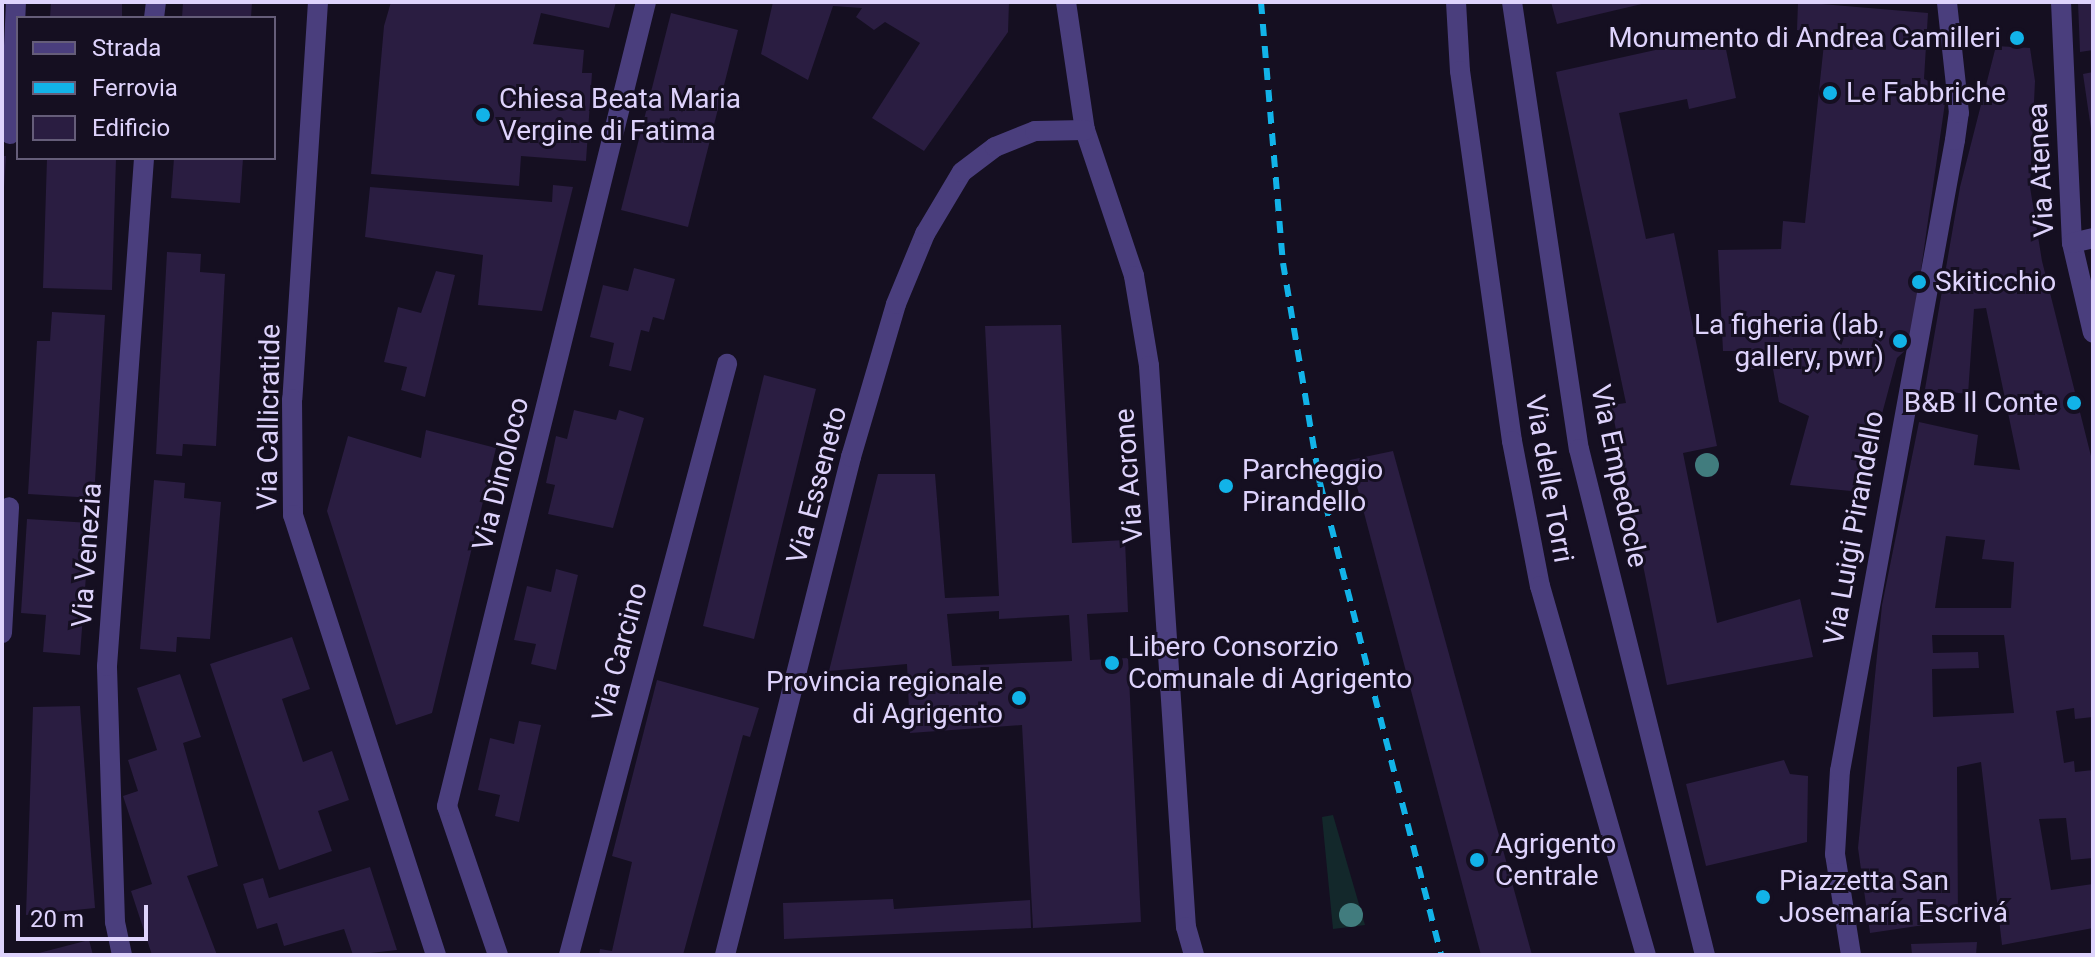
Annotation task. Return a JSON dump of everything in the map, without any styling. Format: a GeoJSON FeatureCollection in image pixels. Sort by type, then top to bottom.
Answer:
{"type":"FeatureCollection","features":[{"type":"Feature","properties":{"kind":"street"},"geometry":{"type":"LineString","coordinates":[[10,134],[16,2]]}},
{"type":"Feature","properties":{"kind":"street","name":"Via Callicratide"},"geometry":{"type":"LineString","coordinates":[[318,2],[292,399],[293,515],[436,955]]}},
{"type":"Feature","properties":{"kind":"street","name":"Via Dinoloco"},"geometry":{"type":"LineString","coordinates":[[498,955],[447,806],[646,2]]}},
{"type":"Feature","properties":{"kind":"street","name":"Via Acrone"},"geometry":{"type":"LineString","coordinates":[[1066,2],[1085,130],[1134,276],[1149,366],[1186,927],[1194,955]]}},
{"type":"Feature","properties":{"kind":"street","name":"Via delle Torri"},"geometry":{"type":"LineString","coordinates":[[1456,2],[1460,71],[1507,410],[1534,557],[1646,955]]}},
{"type":"Feature","properties":{"kind":"street","name":"Via Empedocle"},"geometry":{"type":"LineString","coordinates":[[1512,2],[1579,449],[1705,955]]}},
{"type":"Feature","properties":{"kind":"street","name":"Via Luigi Pirandello"},"geometry":{"type":"LineString","coordinates":[[1851,955],[1835,854],[1840,771],[1959,113],[1947,2]]}},
{"type":"Feature","properties":{"kind":"street","name":"Via Atenea"},"geometry":{"type":"LineString","coordinates":[[2061,2],[2072,243],[2093,333]]}},
{"type":"Feature","properties":{"kind":"street","name":"Via Esseneto"},"geometry":{"type":"LineString","coordinates":[[725,955],[851,457],[896,304],[925,234],[962,172],[995,147],[1035,131],[1085,130]]}},
{"type":"Feature","properties":{"kind":"street","name":"Via Venezia"},"geometry":{"type":"LineString","coordinates":[[122,955],[115,922],[107,666],[144,160]]}},
{"type":"Feature","properties":{"kind":"street"},"geometry":{"type":"LineString","coordinates":[[2072,243],[2093,238]]}},
{"type":"Feature","properties":{"kind":"street","name":"Via Carcino"},"geometry":{"type":"LineString","coordinates":[[569,955],[727,364]]}},
{"type":"Feature","properties":{"kind":"street"},"geometry":{"type":"LineString","coordinates":[[2,633],[9,507]]}},
{"type":"Feature","properties":{"kind":"green space"},"geometry":{"type":"Polygon","coordinates":[[[1333,815],[1365,925],[1333,929],[1322,817],[1333,815]]]}},
{"type":"Feature","properties":{"kind":"building"},"geometry":{"type":"Polygon","coordinates":[[[51,2],[122,2],[122,16],[50,16],[51,2]]]}},
{"type":"Feature","properties":{"kind":"building"},"geometry":{"type":"Polygon","coordinates":[[[183,2],[252,2],[251,16],[182,16],[183,2]]]}},
{"type":"Feature","properties":{"kind":"building","name":"Chiesa Beata Maria Vergine di Fatima"},"geometry":{"type":"Polygon","coordinates":[[[391,2],[616,2],[609,28],[541,13],[533,44],[584,50],[582,73],[592,73],[586,161],[521,156],[519,186],[371,174],[384,26],[391,2]]]}},
{"type":"Feature","properties":{"kind":"building"},"geometry":{"type":"Polygon","coordinates":[[[773,2],[1009,2],[1008,32],[924,151],[872,118],[920,43],[885,22],[874,30],[856,17],[862,8],[833,6],[808,80],[761,54],[773,2]]]}},
{"type":"Feature","properties":{"kind":"building"},"geometry":{"type":"Polygon","coordinates":[[[1551,2],[1646,2],[1646,3],[1557,24],[1551,2]]]}},
{"type":"Feature","properties":{"kind":"building"},"geometry":{"type":"Polygon","coordinates":[[[1798,2],[1928,13],[1924,79],[1947,89],[1910,346],[1897,358],[1861,492],[1790,485],[1809,416],[1779,402],[1773,369],[1744,369],[1742,351],[1723,351],[1718,250],[1781,249],[1783,221],[1805,223],[1825,34],[1797,30],[1798,2]]]}},
{"type":"Feature","properties":{"kind":"building"},"geometry":{"type":"Polygon","coordinates":[[[2078,2],[2093,2],[2093,50],[2080,52],[2078,2]]]}},
{"type":"Feature","properties":{"kind":"building"},"geometry":{"type":"Polygon","coordinates":[[[671,13],[738,30],[688,227],[621,210],[671,13]]]}},
{"type":"Feature","properties":{"kind":"building"},"geometry":{"type":"Polygon","coordinates":[[[1723,35],[1736,98],[1689,109],[1687,99],[1619,113],[1646,239],[1674,233],[1717,446],[1683,453],[1717,623],[1800,599],[1813,657],[1667,685],[1611,405],[1626,403],[1556,72],[1723,35]]]}},
{"type":"Feature","properties":{"kind":"building"},"geometry":{"type":"Polygon","coordinates":[[[1996,46],[2030,48],[2035,81],[2030,187],[2042,261],[2093,464],[2093,717],[2075,719],[2074,708],[2056,711],[2064,763],[2074,761],[2075,772],[2093,770],[2093,858],[2071,860],[2066,818],[2039,819],[2051,890],[2093,884],[2093,928],[2002,945],[1981,762],[1957,767],[1958,920],[1870,933],[1858,848],[1882,605],[1919,422],[1978,435],[1974,465],[2020,470],[1986,308],[1974,309],[1968,394],[1925,389],[1960,187],[1996,46]],[[1946,536],[1935,608],[2011,608],[2014,562],[1982,559],[1985,540],[1946,536]],[[1932,635],[1933,653],[1978,652],[1979,668],[1932,669],[1933,717],[2014,713],[2004,635],[1932,635]]]}},
{"type":"Feature","properties":{"kind":"building"},"geometry":{"type":"Polygon","coordinates":[[[2093,72],[2093,129],[2091,129],[2083,74],[2093,72]]]}},
{"type":"Feature","properties":{"kind":"building"},"geometry":{"type":"Polygon","coordinates":[[[2,156],[6,156],[4,188],[2,188],[2,156]]]}},
{"type":"Feature","properties":{"kind":"building"},"geometry":{"type":"Polygon","coordinates":[[[47,160],[116,160],[112,290],[43,288],[47,160]]]}},
{"type":"Feature","properties":{"kind":"building"},"geometry":{"type":"Polygon","coordinates":[[[174,160],[243,160],[240,203],[171,198],[174,160]]]}},
{"type":"Feature","properties":{"kind":"building"},"geometry":{"type":"Polygon","coordinates":[[[553,185],[573,187],[542,311],[478,305],[483,255],[365,237],[370,187],[552,202],[553,185]]]}},
{"type":"Feature","properties":{"kind":"building"},"geometry":{"type":"Polygon","coordinates":[[[167,252],[201,254],[200,272],[225,274],[216,446],[183,444],[182,456],[156,454],[167,252]]]}},
{"type":"Feature","properties":{"kind":"building"},"geometry":{"type":"Polygon","coordinates":[[[634,268],[675,279],[664,320],[653,317],[649,332],[641,330],[631,371],[609,366],[614,343],[590,337],[603,285],[628,291],[634,268]]]}},
{"type":"Feature","properties":{"kind":"building"},"geometry":{"type":"Polygon","coordinates":[[[436,271],[455,275],[425,397],[401,390],[407,367],[384,362],[398,307],[421,313],[436,271]]]}},
{"type":"Feature","properties":{"kind":"building"},"geometry":{"type":"Polygon","coordinates":[[[52,312],[105,315],[94,498],[28,494],[37,341],[50,341],[52,312]]]}},
{"type":"Feature","properties":{"kind":"building","name":"Provincia regionale di Agrigento"},"geometry":{"type":"Polygon","coordinates":[[[1061,325],[1072,543],[1125,540],[1128,612],[1087,614],[1090,660],[1128,658],[1141,922],[1033,928],[1022,725],[910,733],[907,664],[829,671],[878,474],[935,474],[945,598],[999,596],[985,326],[1061,325]],[[999,611],[947,614],[952,666],[1072,661],[1069,615],[999,619],[999,611]]]}},
{"type":"Feature","properties":{"kind":"building"},"geometry":{"type":"Polygon","coordinates":[[[764,375],[816,389],[754,639],[703,626],[764,375]]]}},
{"type":"Feature","properties":{"kind":"building"},"geometry":{"type":"Polygon","coordinates":[[[574,410],[616,420],[619,410],[644,418],[613,528],[548,514],[555,485],[546,483],[556,436],[567,439],[574,410]]]}},
{"type":"Feature","properties":{"kind":"building"},"geometry":{"type":"Polygon","coordinates":[[[426,430],[496,448],[432,713],[396,725],[327,511],[348,436],[421,458],[426,430]]]}},
{"type":"Feature","properties":{"kind":"building"},"geometry":{"type":"Polygon","coordinates":[[[1393,451],[1532,955],[1481,955],[1350,460],[1393,451]]]}},
{"type":"Feature","properties":{"kind":"building"},"geometry":{"type":"Polygon","coordinates":[[[154,480],[185,483],[184,498],[221,502],[210,639],[177,637],[176,652],[140,649],[154,480]]]}},
{"type":"Feature","properties":{"kind":"building"},"geometry":{"type":"Polygon","coordinates":[[[27,519],[90,523],[80,655],[43,652],[46,615],[21,613],[27,519]]]}},
{"type":"Feature","properties":{"kind":"building"},"geometry":{"type":"Polygon","coordinates":[[[556,569],[578,575],[556,670],[531,664],[536,644],[514,640],[527,586],[551,592],[556,569]]]}},
{"type":"Feature","properties":{"kind":"building"},"geometry":{"type":"Polygon","coordinates":[[[292,637],[310,689],[282,699],[303,762],[332,751],[349,800],[318,811],[332,851],[279,870],[210,664],[292,637]]]}},
{"type":"Feature","properties":{"kind":"building"},"geometry":{"type":"Polygon","coordinates":[[[180,674],[201,737],[183,743],[218,866],[187,876],[217,955],[152,955],[131,891],[152,884],[123,796],[138,791],[128,760],[157,750],[137,688],[180,674]]]}},
{"type":"Feature","properties":{"kind":"building"},"geometry":{"type":"Polygon","coordinates":[[[657,680],[759,708],[750,737],[743,735],[683,955],[599,955],[600,949],[612,951],[632,862],[612,856],[657,680]]]}},
{"type":"Feature","properties":{"kind":"building"},"geometry":{"type":"Polygon","coordinates":[[[80,706],[95,908],[26,915],[33,707],[80,706]]]}},
{"type":"Feature","properties":{"kind":"building"},"geometry":{"type":"Polygon","coordinates":[[[519,721],[541,725],[519,822],[495,816],[500,795],[478,790],[490,738],[514,744],[519,721]]]}},
{"type":"Feature","properties":{"kind":"building"},"geometry":{"type":"Polygon","coordinates":[[[1784,760],[1790,774],[1808,776],[1807,842],[1706,866],[1686,784],[1784,760]]]}},
{"type":"Feature","properties":{"kind":"building"},"geometry":{"type":"Polygon","coordinates":[[[370,867],[397,950],[353,955],[344,929],[284,946],[277,923],[257,929],[243,884],[263,878],[269,898],[370,867]]]}},
{"type":"Feature","properties":{"kind":"building"},"geometry":{"type":"Polygon","coordinates":[[[893,899],[894,909],[1030,900],[1031,928],[784,939],[783,903],[893,899]]]}},
{"type":"Feature","properties":{"kind":"building"},"geometry":{"type":"Polygon","coordinates":[[[89,940],[93,955],[35,955],[35,954],[89,940]]]}},
{"type":"Feature","properties":{"kind":"building"},"geometry":{"type":"Polygon","coordinates":[[[1977,942],[1976,955],[1912,955],[1911,944],[1977,942]]]}},
{"type":"Feature","properties":{"kind":"railway"},"geometry":{"type":"LineString","coordinates":[[1261,2],[1283,263],[1320,483],[1441,955]]}},
{"type":"Feature","properties":{"kind":"place","name":"Monumento di Andrea Camilleri"},"geometry":{"type":"Point","coordinates":[2017,38]}},
{"type":"Feature","properties":{"kind":"place","name":"Le Fabbriche"},"geometry":{"type":"Point","coordinates":[1830,93]}},
{"type":"Feature","properties":{"kind":"place","name":"Chiesa Beata Maria Vergine di Fatima"},"geometry":{"type":"Point","coordinates":[483,115]}},
{"type":"Feature","properties":{"kind":"place","name":"Skiticchio"},"geometry":{"type":"Point","coordinates":[1919,282]}},
{"type":"Feature","properties":{"kind":"place","name":"La figheria (lab, gallery, pwr)"},"geometry":{"type":"Point","coordinates":[1900,341]}},
{"type":"Feature","properties":{"kind":"place","name":"B&B Il Conte"},"geometry":{"type":"Point","coordinates":[2074,403]}},
{"type":"Feature","properties":{"kind":"place","name":"Parcheggio Pirandello"},"geometry":{"type":"Point","coordinates":[1226,486]}},
{"type":"Feature","properties":{"kind":"place","name":"Libero Consorzio Comunale di Agrigento"},"geometry":{"type":"Point","coordinates":[1112,663]}},
{"type":"Feature","properties":{"kind":"place","name":"Provincia regionale di Agrigento"},"geometry":{"type":"Point","coordinates":[1019,698]}},
{"type":"Feature","properties":{"kind":"place","name":"Agrigento Centrale"},"geometry":{"type":"Point","coordinates":[1477,860]}},
{"type":"Feature","properties":{"kind":"place","name":"Piazzetta San Josemaría Escrivá"},"geometry":{"type":"Point","coordinates":[1763,897]}}]}
